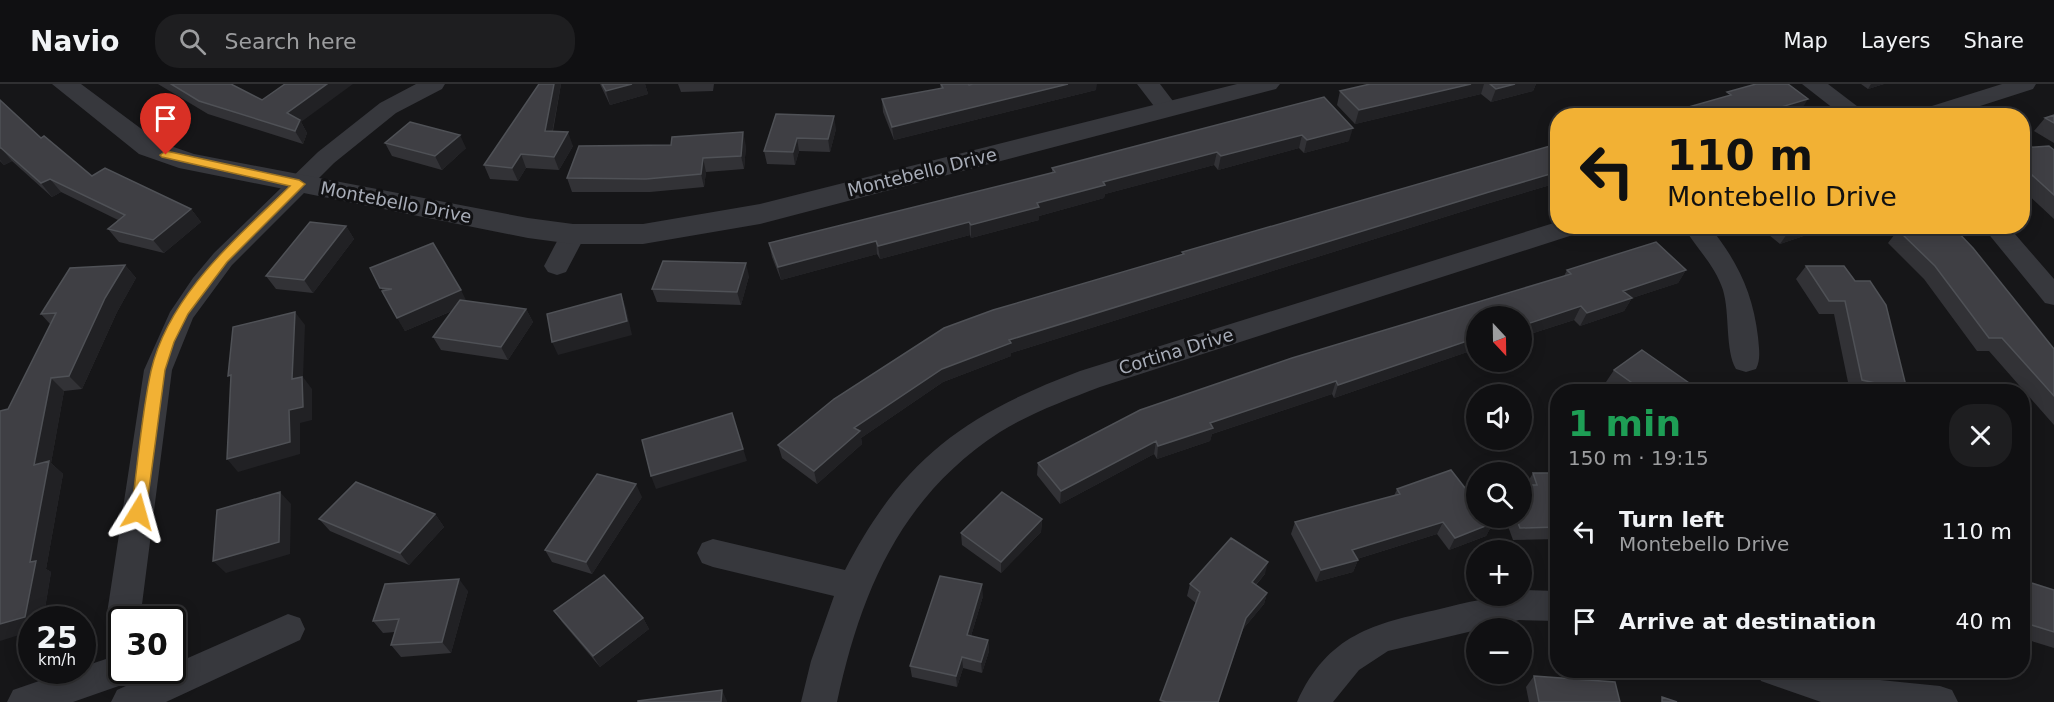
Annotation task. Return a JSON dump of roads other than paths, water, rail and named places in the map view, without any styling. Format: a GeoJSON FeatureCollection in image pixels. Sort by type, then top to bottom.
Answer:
{"type":"FeatureCollection","features":[{"type":"Feature","properties":{"kind":"street","name":"Montebello Drive"},"geometry":{"type":"LineString","coordinates":[[64,84],[149,148],[189,162],[573,234],[644,234],[760,214],[1267,84]]}},
{"type":"Feature","properties":{"kind":"street"},"geometry":{"type":"LineString","coordinates":[[125,606],[158,370],[167,342],[183,312],[222,259],[363,125],[393,105],[434,84]]}},
{"type":"Feature","properties":{"kind":"street"},"geometry":{"type":"LineString","coordinates":[[1148,84],[1168,109]]}},
{"type":"Feature","properties":{"kind":"street"},"geometry":{"type":"LineString","coordinates":[[1813,84],[1848,108]]}},
{"type":"Feature","properties":{"kind":"street"},"geometry":{"type":"LineString","coordinates":[[1949,108],[2025,84]]}},
{"type":"Feature","properties":{"kind":"street","name":"Cortina Drive"},"geometry":{"type":"LineString","coordinates":[[819,702],[828,657],[852,586],[884,529],[907,497],[939,462],[988,425],[1032,401],[1090,379],[1550,233]]}},
{"type":"Feature","properties":{"kind":"street"},"geometry":{"type":"LineString","coordinates":[[557,266],[573,234]]}},
{"type":"Feature","properties":{"kind":"street"},"geometry":{"type":"LineString","coordinates":[[1701,234],[1730,271],[1742,306],[1746,362]]}},
{"type":"Feature","properties":{"kind":"street"},"geometry":{"type":"LineString","coordinates":[[2001,234],[2054,296]]}},
{"type":"Feature","properties":{"kind":"street"},"geometry":{"type":"LineString","coordinates":[[713,553],[852,586]]}},
{"type":"Feature","properties":{"kind":"street"},"geometry":{"type":"LineString","coordinates":[[1315,702],[1320,691],[1347,659],[1380,638],[1519,605],[1550,606]]}},
{"type":"Feature","properties":{"kind":"street"},"geometry":{"type":"LineString","coordinates":[[129,702],[288,629]]}},
{"type":"Feature","properties":{"kind":"street"},"geometry":{"type":"LineString","coordinates":[[25,702],[108,673]]}},
{"type":"Feature","properties":{"kind":"street"},"geometry":{"type":"LineString","coordinates":[[1797,678],[1840,692],[1940,702]]}},
{"type":"Feature","properties":{"kind":"street"},"geometry":{"type":"LineString","coordinates":[[119,702],[121,684]]}}]}
